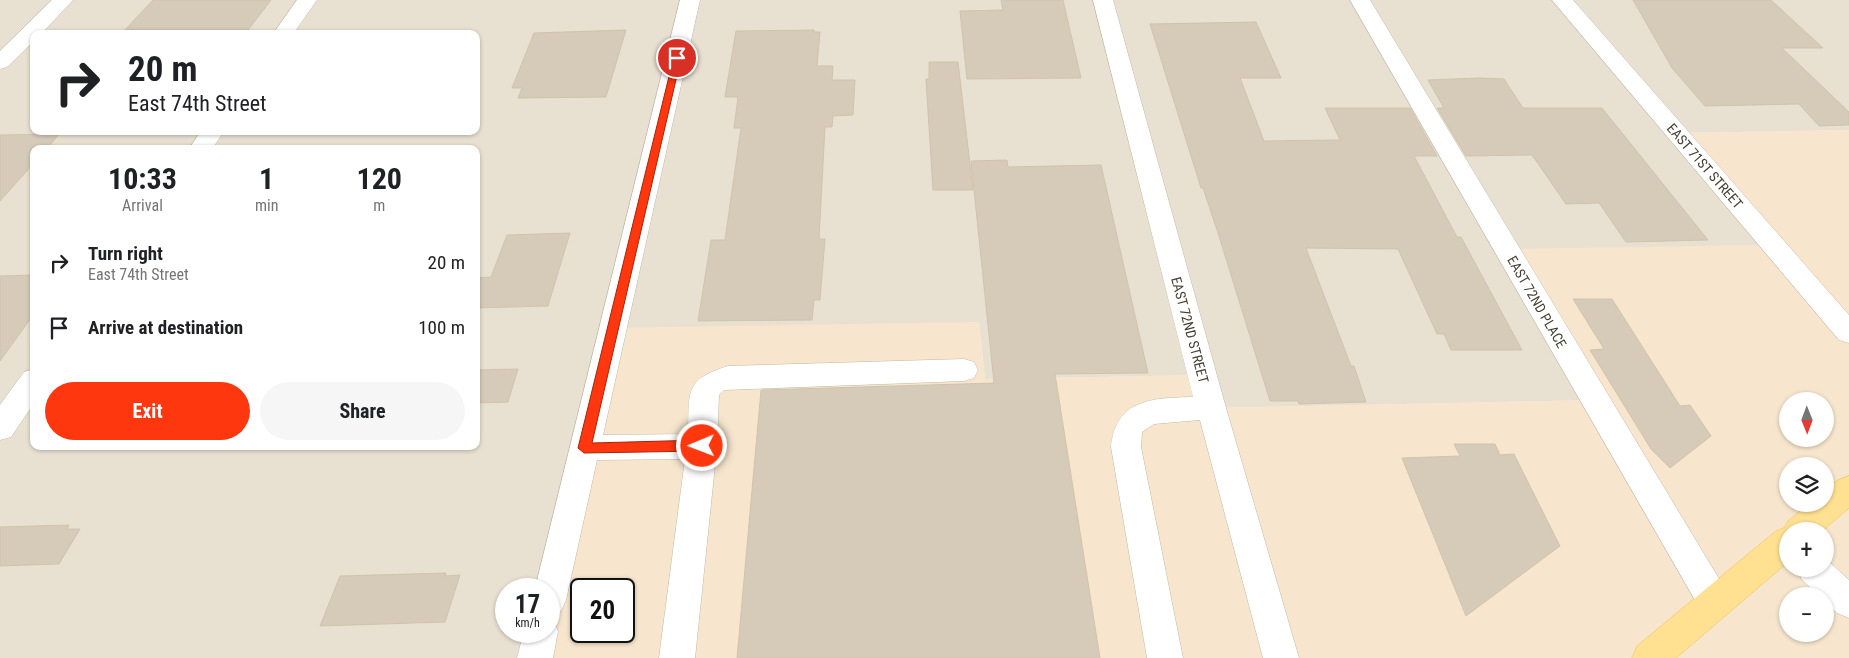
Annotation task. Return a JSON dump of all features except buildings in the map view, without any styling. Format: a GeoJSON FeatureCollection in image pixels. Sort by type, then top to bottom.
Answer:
{"type":"FeatureCollection","features":[{"type":"Feature","properties":{"kind":"main road"},"geometry":{"type":"LineString","coordinates":[[1810,522],[1849,489]]}},
{"type":"Feature","properties":{"kind":"main road"},"geometry":{"type":"LineString","coordinates":[[1650,658],[1779,548]]}},
{"type":"Feature","properties":{"kind":"street"},"geometry":{"type":"LineString","coordinates":[[33,30],[63,0]]}},
{"type":"Feature","properties":{"kind":"street"},"geometry":{"type":"LineString","coordinates":[[285,30],[307,0]]}},
{"type":"Feature","properties":{"kind":"street"},"geometry":{"type":"LineString","coordinates":[[554,578],[690,0]]}},
{"type":"Feature","properties":{"kind":"street","name":"EAST 72ND STREET"},"geometry":{"type":"LineString","coordinates":[[1103,0],[1211,408],[1281,658]]}},
{"type":"Feature","properties":{"kind":"street","name":"EAST 72ND PLACE"},"geometry":{"type":"LineString","coordinates":[[1360,0],[1715,603]]}},
{"type":"Feature","properties":{"kind":"street","name":"EAST 71ST STREET"},"geometry":{"type":"LineString","coordinates":[[1562,0],[1849,332]]}},
{"type":"Feature","properties":{"kind":"street"},"geometry":{"type":"LineString","coordinates":[[0,63],[30,33]]}},
{"type":"Feature","properties":{"kind":"street"},"geometry":{"type":"LineString","coordinates":[[678,658],[702,446],[704,392],[714,382],[728,377],[964,370]]}},
{"type":"Feature","properties":{"kind":"street"},"geometry":{"type":"LineString","coordinates":[[0,428],[30,386]]}},
{"type":"Feature","properties":{"kind":"street"},"geometry":{"type":"LineString","coordinates":[[1165,658],[1126,447],[1128,428],[1138,418],[1167,409],[1211,408]]}},
{"type":"Feature","properties":{"kind":"street"},"geometry":{"type":"LineString","coordinates":[[584,448],[702,446]]}},
{"type":"Feature","properties":{"kind":"street"},"geometry":{"type":"LineString","coordinates":[[1822,577],[1849,602]]}},
{"type":"Feature","properties":{"kind":"street"},"geometry":{"type":"LineString","coordinates":[[535,658],[539,643]]}},
{"type":"Feature","properties":{"kind":"shaded area"},"geometry":{"type":"Polygon","coordinates":[[[0,0],[1849,0],[1849,130],[1677,133],[1774,245],[1595,400],[1211,408],[1202,375],[985,379],[979,322],[584,448],[554,578],[495,578],[495,643],[538,643],[535,658],[0,658],[0,0]]]}},
{"type":"Feature","properties":{"kind":"shaded area"},"geometry":{"type":"Polygon","coordinates":[[[1849,130],[1849,658],[535,658],[543,643],[560,643],[560,578],[554,578],[613,328],[979,322],[985,379],[1202,375],[1211,408],[1595,400],[1507,249],[1773,245],[1677,133],[1849,130]]]}},
{"type":"Feature","properties":{"kind":"route"},"geometry":{"type":"LineString","coordinates":[[677,58],[584,448],[702,446]]}}]}
